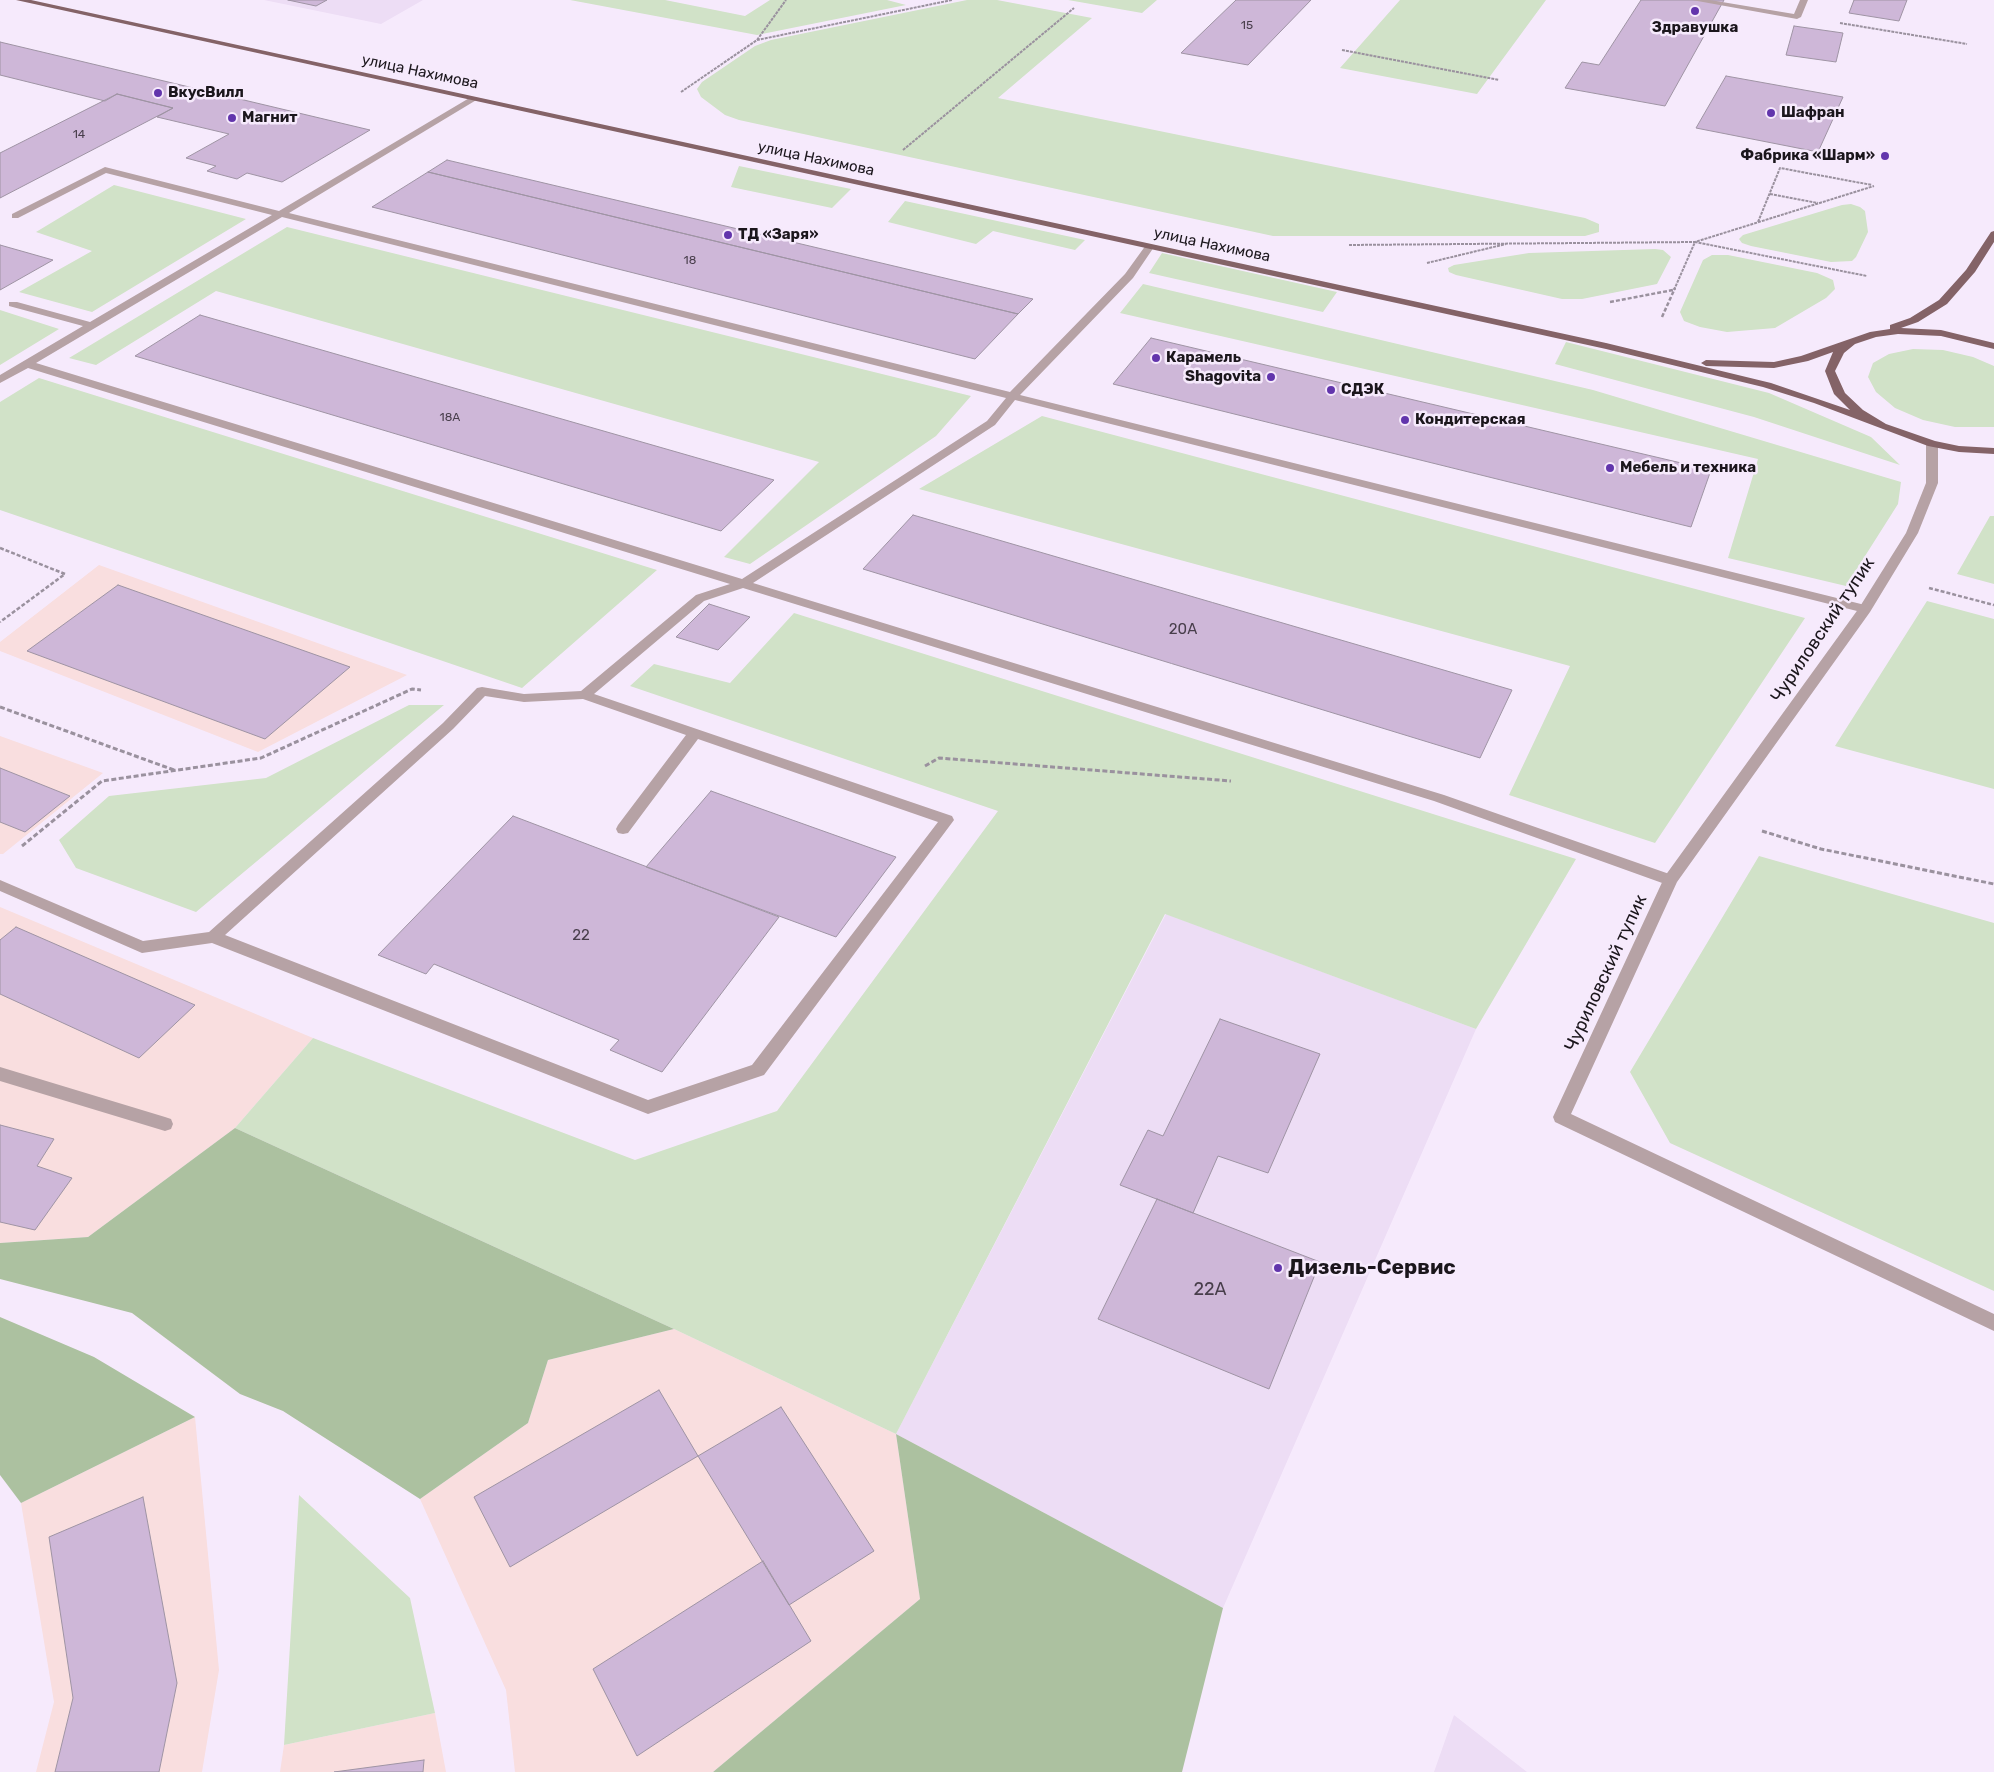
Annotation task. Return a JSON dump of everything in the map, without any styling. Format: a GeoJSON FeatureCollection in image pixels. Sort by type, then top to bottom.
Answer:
{"type":"FeatureCollection","features":[{"type":"Feature","properties":{"kind":"main road","name":"улица Нахимова"},"geometry":{"type":"LineString","coordinates":[[20,0],[1606,346]]}},
{"type":"Feature","properties":{"kind":"main road"},"geometry":{"type":"LineString","coordinates":[[1606,346],[1704,363],[1774,365],[1804,359],[1914,320],[1942,302],[1970,272],[1994,234]]}},
{"type":"Feature","properties":{"kind":"main road"},"geometry":{"type":"LineString","coordinates":[[1874,334],[1898,331],[1941,333],[1994,346]]}},
{"type":"Feature","properties":{"kind":"main road"},"geometry":{"type":"LineString","coordinates":[[1851,342],[1838,351],[1830,371],[1840,394],[1859,412],[1882,426]]}},
{"type":"Feature","properties":{"kind":"main road"},"geometry":{"type":"LineString","coordinates":[[1606,346],[1767,385],[1818,400],[1932,444],[1959,449],[1994,451]]}},
{"type":"Feature","properties":{"kind":"street"},"geometry":{"type":"LineString","coordinates":[[1696,0],[1797,16],[1804,0]]}},
{"type":"Feature","properties":{"kind":"street"},"geometry":{"type":"LineString","coordinates":[[0,380],[474,100]]}},
{"type":"Feature","properties":{"kind":"street"},"geometry":{"type":"LineString","coordinates":[[15,216],[105,170],[279,215],[1865,609]]}},
{"type":"Feature","properties":{"kind":"street"},"geometry":{"type":"LineString","coordinates":[[584,694],[700,598],[743,584],[991,423],[1013,396],[1129,276],[1149,247]]}},
{"type":"Feature","properties":{"kind":"street"},"geometry":{"type":"LineString","coordinates":[[13,304],[93,326]]}},
{"type":"Feature","properties":{"kind":"street"},"geometry":{"type":"LineString","coordinates":[[27,364],[1439,798],[1670,880]]}},
{"type":"Feature","properties":{"kind":"street","name":"Чуриловский тупик"},"geometry":{"type":"LineString","coordinates":[[1932,444],[1932,483],[1912,533],[1865,609],[1670,880],[1562,1117],[1994,1323]]}},
{"type":"Feature","properties":{"kind":"street"},"geometry":{"type":"LineString","coordinates":[[0,885],[142,948],[213,937],[648,1107],[758,1070],[947,820],[584,694],[524,698],[482,691],[448,726],[213,937]]}},
{"type":"Feature","properties":{"kind":"street"},"geometry":{"type":"LineString","coordinates":[[623,829],[695,733]]}},
{"type":"Feature","properties":{"kind":"street"},"geometry":{"type":"LineString","coordinates":[[0,1074],[166,1124]]}},
{"type":"Feature","properties":{"kind":"path"},"geometry":{"type":"LineString","coordinates":[[681,92],[756,40],[786,0]]}},
{"type":"Feature","properties":{"kind":"path"},"geometry":{"type":"LineString","coordinates":[[756,40],[952,0]]}},
{"type":"Feature","properties":{"kind":"path"},"geometry":{"type":"LineString","coordinates":[[897,155],[1074,8]]}},
{"type":"Feature","properties":{"kind":"path"},"geometry":{"type":"LineString","coordinates":[[1797,16],[1967,44]]}},
{"type":"Feature","properties":{"kind":"path"},"geometry":{"type":"LineString","coordinates":[[1342,50],[1499,80]]}},
{"type":"Feature","properties":{"kind":"path"},"geometry":{"type":"LineString","coordinates":[[1660,322],[1695,242],[1874,186],[1780,168],[1758,222]]}},
{"type":"Feature","properties":{"kind":"path"},"geometry":{"type":"LineString","coordinates":[[1770,194],[1819,203]]}},
{"type":"Feature","properties":{"kind":"path"},"geometry":{"type":"LineString","coordinates":[[1420,265],[1512,242]]}},
{"type":"Feature","properties":{"kind":"path"},"geometry":{"type":"LineString","coordinates":[[1346,245],[1512,242],[1695,242],[1867,276]]}},
{"type":"Feature","properties":{"kind":"path"},"geometry":{"type":"LineString","coordinates":[[1607,303],[1674,290]]}},
{"type":"Feature","properties":{"kind":"path"},"geometry":{"type":"LineString","coordinates":[[0,548],[65,574],[0,622]]}},
{"type":"Feature","properties":{"kind":"path"},"geometry":{"type":"LineString","coordinates":[[1885,576],[1994,605]]}},
{"type":"Feature","properties":{"kind":"path"},"geometry":{"type":"LineString","coordinates":[[14,852],[102,781],[260,758],[412,690],[482,691]]}},
{"type":"Feature","properties":{"kind":"path"},"geometry":{"type":"LineString","coordinates":[[0,707],[175,771]]}},
{"type":"Feature","properties":{"kind":"path"},"geometry":{"type":"LineString","coordinates":[[875,795],[939,758],[1233,781]]}},
{"type":"Feature","properties":{"kind":"path"},"geometry":{"type":"LineString","coordinates":[[1716,817],[1821,848],[1994,884]]}},
{"type":"Feature","properties":{"kind":"shaded area"},"geometry":{"type":"Polygon","coordinates":[[[264,0],[423,0],[381,24],[264,0]]]}},
{"type":"Feature","properties":{"kind":"shaded area"},"geometry":{"type":"Polygon","coordinates":[[[99,565],[407,675],[258,752],[0,651],[0,642],[99,565]]]}},
{"type":"Feature","properties":{"kind":"shaded area"},"geometry":{"type":"Polygon","coordinates":[[[0,736],[103,773],[3,854],[0,854],[0,736]]]}},
{"type":"Feature","properties":{"kind":"shaded area"},"geometry":{"type":"Polygon","coordinates":[[[0,907],[313,1038],[235,1128],[88,1237],[0,1243],[0,907]]]}},
{"type":"Feature","properties":{"kind":"shaded area"},"geometry":{"type":"Polygon","coordinates":[[[1166,914],[1476,1029],[1223,1608],[896,1434],[1166,914]]]}},
{"type":"Feature","properties":{"kind":"shaded area"},"geometry":{"type":"Polygon","coordinates":[[[674,1329],[896,1434],[920,1599],[713,1772],[515,1772],[506,1690],[420,1499],[528,1423],[548,1360],[674,1329]]]}},
{"type":"Feature","properties":{"kind":"shaded area"},"geometry":{"type":"Polygon","coordinates":[[[195,1417],[219,1670],[202,1772],[36,1772],[54,1702],[21,1503],[195,1417]]]}},
{"type":"Feature","properties":{"kind":"shaded area"},"geometry":{"type":"Polygon","coordinates":[[[435,1713],[446,1772],[280,1772],[284,1745],[435,1713]]]}},
{"type":"Feature","properties":{"kind":"shaded area"},"geometry":{"type":"Polygon","coordinates":[[[1454,1715],[1527,1772],[1434,1772],[1454,1715]]]}},
{"type":"Feature","properties":{"kind":"green space"},"geometry":{"type":"Polygon","coordinates":[[[570,0],[665,0],[745,16],[770,0],[887,0],[906,5],[757,35],[570,0]]]}},
{"type":"Feature","properties":{"kind":"green space"},"geometry":{"type":"Polygon","coordinates":[[[967,0],[997,0],[1092,18],[998,98],[1585,218],[1599,224],[1599,232],[1585,236],[1273,236],[739,120],[725,115],[701,97],[697,89],[702,82],[755,46],[771,40],[967,0]]]}},
{"type":"Feature","properties":{"kind":"green space"},"geometry":{"type":"Polygon","coordinates":[[[1068,0],[1157,0],[1142,13],[1068,0]]]}},
{"type":"Feature","properties":{"kind":"green space"},"geometry":{"type":"Polygon","coordinates":[[[1400,0],[1546,0],[1477,94],[1340,68],[1400,0]]]}},
{"type":"Feature","properties":{"kind":"green space"},"geometry":{"type":"Polygon","coordinates":[[[739,166],[851,189],[832,208],[731,187],[739,166]]]}},
{"type":"Feature","properties":{"kind":"green space"},"geometry":{"type":"Polygon","coordinates":[[[114,185],[246,219],[92,312],[19,292],[92,251],[36,232],[114,185]]]}},
{"type":"Feature","properties":{"kind":"green space"},"geometry":{"type":"Polygon","coordinates":[[[905,201],[1085,240],[1075,250],[993,231],[976,244],[888,222],[905,201]]]}},
{"type":"Feature","properties":{"kind":"green space"},"geometry":{"type":"Polygon","coordinates":[[[1851,204],[1865,211],[1868,232],[1856,257],[1852,261],[1831,262],[1751,246],[1742,243],[1739,239],[1743,235],[1842,205],[1851,204]]]}},
{"type":"Feature","properties":{"kind":"green space"},"geometry":{"type":"Polygon","coordinates":[[[287,227],[971,396],[936,436],[750,564],[724,557],[819,462],[216,291],[96,365],[69,358],[287,227]]]}},
{"type":"Feature","properties":{"kind":"green space"},"geometry":{"type":"Polygon","coordinates":[[[1663,250],[1671,257],[1657,284],[1582,299],[1562,299],[1456,275],[1449,272],[1448,268],[1454,265],[1529,253],[1663,250]]]}},
{"type":"Feature","properties":{"kind":"green space"},"geometry":{"type":"Polygon","coordinates":[[[1162,253],[1337,292],[1323,312],[1149,273],[1162,253]]]}},
{"type":"Feature","properties":{"kind":"green space"},"geometry":{"type":"Polygon","coordinates":[[[1712,255],[1728,255],[1817,273],[1833,280],[1835,289],[1826,298],[1775,328],[1727,332],[1700,327],[1684,321],[1680,312],[1703,260],[1712,255]]]}},
{"type":"Feature","properties":{"kind":"green space"},"geometry":{"type":"Polygon","coordinates":[[[1143,284],[1593,390],[1901,482],[1898,504],[1846,586],[1728,558],[1758,459],[1120,313],[1143,284]]]}},
{"type":"Feature","properties":{"kind":"green space"},"geometry":{"type":"Polygon","coordinates":[[[0,310],[59,329],[0,365],[0,310]]]}},
{"type":"Feature","properties":{"kind":"green space"},"geometry":{"type":"Polygon","coordinates":[[[1566,342],[1769,393],[1871,437],[1900,465],[1754,417],[1555,364],[1566,342]]]}},
{"type":"Feature","properties":{"kind":"green space"},"geometry":{"type":"Polygon","coordinates":[[[1913,349],[1943,350],[1973,357],[1994,366],[1994,427],[1955,427],[1923,420],[1895,408],[1876,392],[1868,377],[1873,363],[1889,354],[1913,349]]]}},
{"type":"Feature","properties":{"kind":"green space"},"geometry":{"type":"Polygon","coordinates":[[[39,378],[657,570],[522,688],[0,510],[0,402],[39,378]]]}},
{"type":"Feature","properties":{"kind":"green space"},"geometry":{"type":"Polygon","coordinates":[[[1042,416],[1805,618],[1655,843],[1509,795],[1570,666],[919,489],[1042,416]]]}},
{"type":"Feature","properties":{"kind":"green space"},"geometry":{"type":"Polygon","coordinates":[[[1990,516],[1994,516],[1994,584],[1957,574],[1990,516]]]}},
{"type":"Feature","properties":{"kind":"green space"},"geometry":{"type":"Polygon","coordinates":[[[1927,601],[1994,619],[1994,789],[1835,746],[1927,601]]]}},
{"type":"Feature","properties":{"kind":"green space"},"geometry":{"type":"Polygon","coordinates":[[[794,613],[1576,859],[1476,1029],[1165,914],[896,1434],[674,1329],[235,1128],[313,1038],[635,1160],[777,1111],[998,811],[630,686],[654,664],[730,683],[794,613]]]}},
{"type":"Feature","properties":{"kind":"green space"},"geometry":{"type":"Polygon","coordinates":[[[409,705],[444,705],[196,912],[76,868],[59,840],[109,796],[266,778],[409,705]]]}},
{"type":"Feature","properties":{"kind":"green space"},"geometry":{"type":"Polygon","coordinates":[[[1759,856],[1994,923],[1994,1291],[1670,1143],[1630,1072],[1759,856]]]}},
{"type":"Feature","properties":{"kind":"green space"},"geometry":{"type":"Polygon","coordinates":[[[235,1128],[674,1329],[548,1360],[528,1423],[420,1499],[283,1411],[240,1394],[132,1313],[0,1279],[0,1243],[88,1237],[235,1128]]]}},
{"type":"Feature","properties":{"kind":"green space"},"geometry":{"type":"Polygon","coordinates":[[[0,1317],[94,1357],[195,1417],[21,1503],[0,1475],[0,1317]]]}},
{"type":"Feature","properties":{"kind":"green space"},"geometry":{"type":"Polygon","coordinates":[[[896,1434],[1223,1608],[1182,1772],[713,1772],[920,1599],[896,1434]]]}},
{"type":"Feature","properties":{"kind":"green space"},"geometry":{"type":"Polygon","coordinates":[[[299,1495],[410,1598],[435,1713],[284,1745],[299,1495]]]}},
{"type":"Feature","properties":{"kind":"building"},"geometry":{"type":"Polygon","coordinates":[[[288,0],[327,0],[316,6],[288,0]]]}},
{"type":"Feature","properties":{"kind":"building"},"geometry":{"type":"Polygon","coordinates":[[[1236,0],[1311,0],[1248,65],[1181,53],[1236,0]]]}},
{"type":"Feature","properties":{"kind":"building"},"geometry":{"type":"Polygon","coordinates":[[[1641,0],[1724,0],[1665,106],[1565,88],[1582,62],[1599,65],[1641,0]]]}},
{"type":"Feature","properties":{"kind":"building"},"geometry":{"type":"Polygon","coordinates":[[[1854,0],[1907,0],[1899,21],[1849,13],[1854,0]]]}},
{"type":"Feature","properties":{"kind":"building"},"geometry":{"type":"Polygon","coordinates":[[[1794,26],[1843,33],[1836,62],[1786,55],[1794,26]]]}},
{"type":"Feature","properties":{"kind":"building"},"geometry":{"type":"Polygon","coordinates":[[[0,42],[370,130],[282,182],[247,173],[237,179],[207,171],[216,166],[186,158],[229,134],[157,117],[173,108],[117,94],[105,101],[0,75],[0,42]]]}},
{"type":"Feature","properties":{"kind":"building","name":"Шафран"},"geometry":{"type":"Polygon","coordinates":[[[1726,76],[1843,97],[1818,152],[1696,128],[1726,76]]]}},
{"type":"Feature","properties":{"kind":"building"},"geometry":{"type":"Polygon","coordinates":[[[117,94],[173,108],[0,198],[0,153],[117,94]]]}},
{"type":"Feature","properties":{"kind":"building","name":"ТД «Заря»"},"geometry":{"type":"Polygon","coordinates":[[[447,160],[1033,299],[1018,314],[428,172],[447,160]]]}},
{"type":"Feature","properties":{"kind":"building"},"geometry":{"type":"Polygon","coordinates":[[[428,172],[1018,314],[975,359],[372,207],[428,172]]]}},
{"type":"Feature","properties":{"kind":"building"},"geometry":{"type":"Polygon","coordinates":[[[0,245],[53,260],[0,290],[0,245]]]}},
{"type":"Feature","properties":{"kind":"building"},"geometry":{"type":"Polygon","coordinates":[[[200,315],[774,480],[721,531],[135,356],[200,315]]]}},
{"type":"Feature","properties":{"kind":"building"},"geometry":{"type":"Polygon","coordinates":[[[1151,338],[1711,470],[1691,527],[1113,384],[1151,338]]]}},
{"type":"Feature","properties":{"kind":"building"},"geometry":{"type":"Polygon","coordinates":[[[913,515],[1512,690],[1480,758],[863,569],[913,515]]]}},
{"type":"Feature","properties":{"kind":"building"},"geometry":{"type":"Polygon","coordinates":[[[118,585],[350,667],[265,739],[27,651],[118,585]]]}},
{"type":"Feature","properties":{"kind":"building"},"geometry":{"type":"Polygon","coordinates":[[[709,604],[750,617],[718,650],[676,637],[709,604]]]}},
{"type":"Feature","properties":{"kind":"building"},"geometry":{"type":"Polygon","coordinates":[[[0,768],[70,796],[25,832],[0,822],[0,768]]]}},
{"type":"Feature","properties":{"kind":"building"},"geometry":{"type":"Polygon","coordinates":[[[711,791],[896,857],[836,937],[646,867],[711,791]]]}},
{"type":"Feature","properties":{"kind":"building"},"geometry":{"type":"Polygon","coordinates":[[[513,816],[779,917],[662,1072],[610,1050],[619,1040],[434,964],[426,974],[378,955],[513,816]]]}},
{"type":"Feature","properties":{"kind":"building"},"geometry":{"type":"Polygon","coordinates":[[[16,927],[195,1005],[139,1058],[0,994],[0,940],[16,927]]]}},
{"type":"Feature","properties":{"kind":"building"},"geometry":{"type":"Polygon","coordinates":[[[1220,1019],[1320,1054],[1268,1173],[1218,1156],[1193,1213],[1120,1185],[1148,1130],[1163,1136],[1220,1019]]]}},
{"type":"Feature","properties":{"kind":"building"},"geometry":{"type":"Polygon","coordinates":[[[0,1125],[54,1139],[37,1166],[72,1178],[35,1230],[0,1222],[0,1125]]]}},
{"type":"Feature","properties":{"kind":"building"},"geometry":{"type":"Polygon","coordinates":[[[1157,1199],[1320,1262],[1269,1389],[1098,1319],[1157,1199]]]}},
{"type":"Feature","properties":{"kind":"building"},"geometry":{"type":"Polygon","coordinates":[[[659,1390],[698,1456],[510,1567],[474,1497],[659,1390]]]}},
{"type":"Feature","properties":{"kind":"building"},"geometry":{"type":"Polygon","coordinates":[[[781,1407],[874,1551],[789,1605],[698,1456],[781,1407]]]}},
{"type":"Feature","properties":{"kind":"building"},"geometry":{"type":"Polygon","coordinates":[[[143,1497],[177,1683],[159,1772],[55,1772],[73,1698],[49,1537],[143,1497]]]}},
{"type":"Feature","properties":{"kind":"building"},"geometry":{"type":"Polygon","coordinates":[[[763,1561],[811,1641],[637,1756],[593,1669],[763,1561]]]}},
{"type":"Feature","properties":{"kind":"building"},"geometry":{"type":"Polygon","coordinates":[[[424,1760],[423,1772],[334,1772],[424,1760]]]}},
{"type":"Feature","properties":{"kind":"place","name":"Здравушка"},"geometry":{"type":"Point","coordinates":[1695,11]}},
{"type":"Feature","properties":{"kind":"place","name":"ВкусВилл"},"geometry":{"type":"Point","coordinates":[158,93]}},
{"type":"Feature","properties":{"kind":"place","name":"Шафран"},"geometry":{"type":"Point","coordinates":[1771,113]}},
{"type":"Feature","properties":{"kind":"place","name":"Магнит"},"geometry":{"type":"Point","coordinates":[232,118]}},
{"type":"Feature","properties":{"kind":"place","name":"Фабрика «Шарм»"},"geometry":{"type":"Point","coordinates":[1885,156]}},
{"type":"Feature","properties":{"kind":"place","name":"ТД «Заря»"},"geometry":{"type":"Point","coordinates":[728,235]}},
{"type":"Feature","properties":{"kind":"place","name":"Карамель"},"geometry":{"type":"Point","coordinates":[1156,358]}},
{"type":"Feature","properties":{"kind":"place","name":"Shagovita"},"geometry":{"type":"Point","coordinates":[1271,377]}},
{"type":"Feature","properties":{"kind":"place","name":"СДЭК"},"geometry":{"type":"Point","coordinates":[1331,390]}},
{"type":"Feature","properties":{"kind":"place","name":"Кондитерская"},"geometry":{"type":"Point","coordinates":[1405,420]}},
{"type":"Feature","properties":{"kind":"place","name":"Мебель и техника"},"geometry":{"type":"Point","coordinates":[1610,468]}},
{"type":"Feature","properties":{"kind":"place","name":"Дизель-Сервис"},"geometry":{"type":"Point","coordinates":[1278,1268]}}]}
